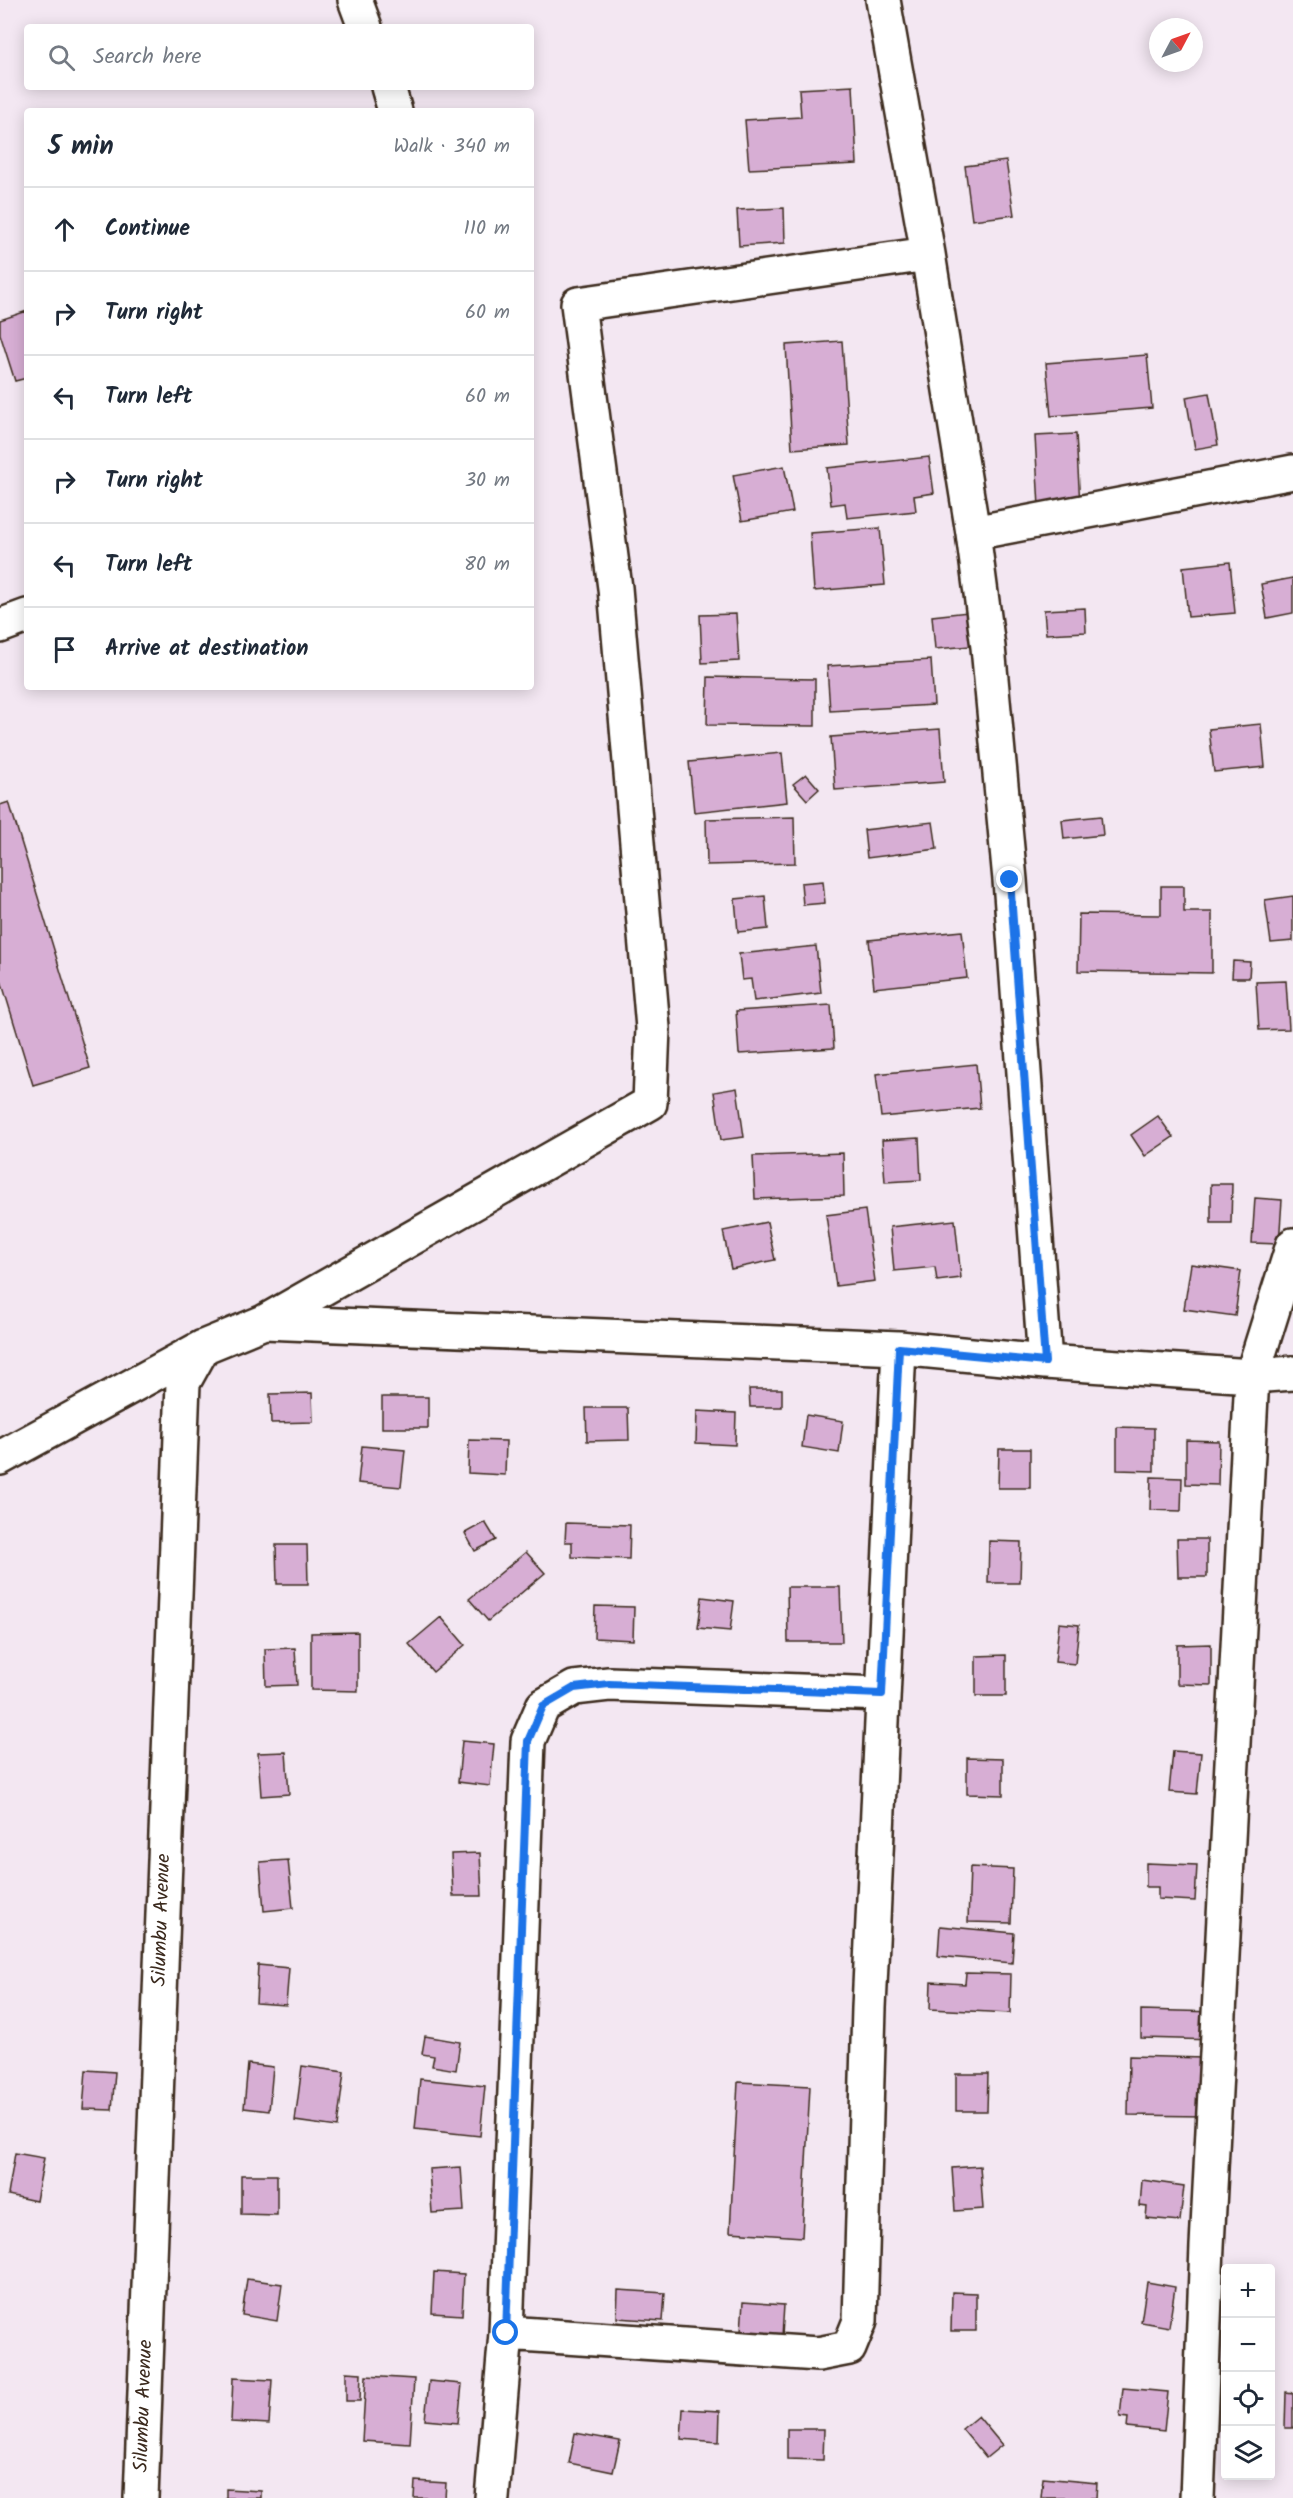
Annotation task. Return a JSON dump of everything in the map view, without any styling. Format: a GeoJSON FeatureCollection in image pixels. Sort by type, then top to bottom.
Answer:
{"type":"FeatureCollection","features":[{"type":"Feature","properties":{"kind":"street"},"geometry":{"type":"LineString","coordinates":[[355,0],[364,24]]}},
{"type":"Feature","properties":{"kind":"street"},"geometry":{"type":"LineString","coordinates":[[883,0],[928,254],[973,533],[988,647],[1010,880],[1045,1362]]}},
{"type":"Feature","properties":{"kind":"street"},"geometry":{"type":"LineString","coordinates":[[389,90],[394,108]]}},
{"type":"Feature","properties":{"kind":"street"},"geometry":{"type":"LineString","coordinates":[[0,1458],[203,1347],[264,1322],[650,1103],[653,1028],[615,588],[579,304],[928,254]]}},
{"type":"Feature","properties":{"kind":"street"},"geometry":{"type":"LineString","coordinates":[[973,533],[1293,472]]}},
{"type":"Feature","properties":{"kind":"street"},"geometry":{"type":"LineString","coordinates":[[0,626],[24,617]]}},
{"type":"Feature","properties":{"kind":"street"},"geometry":{"type":"LineString","coordinates":[[1197,2498],[1207,2246],[1252,1376],[1293,1245]]}},
{"type":"Feature","properties":{"kind":"street"},"geometry":{"type":"LineString","coordinates":[[264,1322],[899,1348],[1045,1362],[1252,1376],[1293,1373]]}},
{"type":"Feature","properties":{"kind":"street","name":"Silumbu Avenue"},"geometry":{"type":"LineString","coordinates":[[141,2498],[183,1383],[203,1347]]}},
{"type":"Feature","properties":{"kind":"street"},"geometry":{"type":"LineString","coordinates":[[506,2333],[818,2354],[849,2348],[860,2321],[869,2008],[899,1348]]}},
{"type":"Feature","properties":{"kind":"street"},"geometry":{"type":"LineString","coordinates":[[492,2498],[506,2333],[528,1741],[543,1706],[574,1688],[609,1684],[882,1694]]}},
{"type":"Feature","properties":{"kind":"building"},"geometry":{"type":"Polygon","coordinates":[[[853,86],[857,164],[749,169],[745,120],[801,117],[799,89],[853,86]]]}},
{"type":"Feature","properties":{"kind":"building"},"geometry":{"type":"Polygon","coordinates":[[[1006,161],[1014,215],[972,220],[965,166],[1006,161]]]}},
{"type":"Feature","properties":{"kind":"building"},"geometry":{"type":"Polygon","coordinates":[[[784,208],[785,243],[739,246],[737,210],[784,208]]]}},
{"type":"Feature","properties":{"kind":"building"},"geometry":{"type":"Polygon","coordinates":[[[24,312],[24,379],[15,381],[0,334],[0,320],[24,312]]]}},
{"type":"Feature","properties":{"kind":"building"},"geometry":{"type":"Polygon","coordinates":[[[842,341],[849,445],[792,449],[786,345],[842,341]]]}},
{"type":"Feature","properties":{"kind":"building"},"geometry":{"type":"Polygon","coordinates":[[[1147,355],[1152,408],[1051,416],[1046,363],[1147,355]]]}},
{"type":"Feature","properties":{"kind":"building"},"geometry":{"type":"Polygon","coordinates":[[[1209,393],[1218,445],[1195,449],[1186,397],[1209,393]]]}},
{"type":"Feature","properties":{"kind":"building"},"geometry":{"type":"Polygon","coordinates":[[[1076,434],[1080,505],[1039,507],[1035,436],[1076,434]]]}},
{"type":"Feature","properties":{"kind":"building"},"geometry":{"type":"Polygon","coordinates":[[[929,457],[934,493],[914,496],[916,511],[847,518],[845,503],[831,505],[827,468],[929,457]]]}},
{"type":"Feature","properties":{"kind":"building"},"geometry":{"type":"Polygon","coordinates":[[[784,466],[793,512],[742,521],[733,475],[784,466]]]}},
{"type":"Feature","properties":{"kind":"building"},"geometry":{"type":"Polygon","coordinates":[[[880,528],[885,585],[814,591],[810,533],[880,528]]]}},
{"type":"Feature","properties":{"kind":"building"},"geometry":{"type":"Polygon","coordinates":[[[1230,562],[1235,613],[1188,617],[1183,567],[1230,562]]]}},
{"type":"Feature","properties":{"kind":"building"},"geometry":{"type":"Polygon","coordinates":[[[1293,578],[1293,613],[1267,618],[1261,584],[1293,578]]]}},
{"type":"Feature","properties":{"kind":"building"},"geometry":{"type":"Polygon","coordinates":[[[1085,608],[1086,632],[1046,634],[1044,610],[1085,608]]]}},
{"type":"Feature","properties":{"kind":"building"},"geometry":{"type":"Polygon","coordinates":[[[968,612],[971,646],[935,649],[932,616],[968,612]]]}},
{"type":"Feature","properties":{"kind":"building"},"geometry":{"type":"Polygon","coordinates":[[[736,614],[739,661],[702,663],[700,615],[736,614]]]}},
{"type":"Feature","properties":{"kind":"building"},"geometry":{"type":"Polygon","coordinates":[[[931,660],[934,705],[830,711],[827,666],[931,660]]]}},
{"type":"Feature","properties":{"kind":"building"},"geometry":{"type":"Polygon","coordinates":[[[708,677],[815,679],[815,726],[707,725],[708,677]]]}},
{"type":"Feature","properties":{"kind":"building"},"geometry":{"type":"Polygon","coordinates":[[[1261,724],[1265,767],[1214,772],[1209,729],[1261,724]]]}},
{"type":"Feature","properties":{"kind":"building"},"geometry":{"type":"Polygon","coordinates":[[[940,729],[944,782],[835,790],[831,737],[940,729]]]}},
{"type":"Feature","properties":{"kind":"building"},"geometry":{"type":"Polygon","coordinates":[[[782,753],[787,802],[694,812],[689,762],[782,753]]]}},
{"type":"Feature","properties":{"kind":"building"},"geometry":{"type":"Polygon","coordinates":[[[806,774],[819,789],[807,800],[793,784],[806,774]]]}},
{"type":"Feature","properties":{"kind":"building"},"geometry":{"type":"Polygon","coordinates":[[[9,802],[90,1068],[33,1085],[0,977],[0,805],[9,802]]]}},
{"type":"Feature","properties":{"kind":"building"},"geometry":{"type":"Polygon","coordinates":[[[1101,816],[1103,835],[1064,839],[1062,820],[1101,816]]]}},
{"type":"Feature","properties":{"kind":"building"},"geometry":{"type":"Polygon","coordinates":[[[794,817],[795,863],[707,865],[706,819],[794,817]]]}},
{"type":"Feature","properties":{"kind":"building"},"geometry":{"type":"Polygon","coordinates":[[[933,822],[937,849],[867,858],[864,830],[933,822]]]}},
{"type":"Feature","properties":{"kind":"building"},"geometry":{"type":"Polygon","coordinates":[[[823,881],[825,903],[803,905],[801,883],[823,881]]]}},
{"type":"Feature","properties":{"kind":"building"},"geometry":{"type":"Polygon","coordinates":[[[1161,886],[1184,886],[1184,912],[1212,912],[1212,973],[1078,971],[1079,914],[1161,915],[1161,886]]]}},
{"type":"Feature","properties":{"kind":"building"},"geometry":{"type":"Polygon","coordinates":[[[765,896],[768,929],[738,932],[735,899],[765,896]]]}},
{"type":"Feature","properties":{"kind":"building"},"geometry":{"type":"Polygon","coordinates":[[[1293,896],[1293,941],[1271,943],[1265,900],[1293,896]]]}},
{"type":"Feature","properties":{"kind":"building"},"geometry":{"type":"Polygon","coordinates":[[[962,931],[967,978],[874,988],[869,940],[962,931]]]}},
{"type":"Feature","properties":{"kind":"building"},"geometry":{"type":"Polygon","coordinates":[[[816,946],[821,993],[754,1001],[751,979],[742,980],[739,954],[816,946]]]}},
{"type":"Feature","properties":{"kind":"building"},"geometry":{"type":"Polygon","coordinates":[[[1233,961],[1250,962],[1249,978],[1232,978],[1233,961]]]}},
{"type":"Feature","properties":{"kind":"building"},"geometry":{"type":"Polygon","coordinates":[[[1286,981],[1289,1029],[1259,1030],[1256,982],[1286,981]]]}},
{"type":"Feature","properties":{"kind":"building"},"geometry":{"type":"Polygon","coordinates":[[[831,1005],[834,1048],[739,1054],[736,1011],[831,1005]]]}},
{"type":"Feature","properties":{"kind":"building"},"geometry":{"type":"Polygon","coordinates":[[[976,1064],[980,1108],[881,1117],[876,1074],[976,1064]]]}},
{"type":"Feature","properties":{"kind":"building"},"geometry":{"type":"Polygon","coordinates":[[[737,1088],[744,1137],[721,1140],[714,1092],[737,1088]]]}},
{"type":"Feature","properties":{"kind":"building"},"geometry":{"type":"Polygon","coordinates":[[[1158,1116],[1173,1137],[1145,1156],[1131,1135],[1158,1116]]]}},
{"type":"Feature","properties":{"kind":"building"},"geometry":{"type":"Polygon","coordinates":[[[919,1138],[921,1180],[885,1182],[882,1140],[919,1138]]]}},
{"type":"Feature","properties":{"kind":"building"},"geometry":{"type":"Polygon","coordinates":[[[843,1153],[844,1196],[755,1199],[753,1156],[843,1153]]]}},
{"type":"Feature","properties":{"kind":"building"},"geometry":{"type":"Polygon","coordinates":[[[1211,1184],[1232,1184],[1231,1223],[1211,1223],[1211,1184]]]}},
{"type":"Feature","properties":{"kind":"building"},"geometry":{"type":"Polygon","coordinates":[[[1255,1198],[1282,1200],[1279,1244],[1252,1243],[1255,1198]]]}},
{"type":"Feature","properties":{"kind":"building"},"geometry":{"type":"Polygon","coordinates":[[[865,1210],[875,1281],[836,1286],[826,1215],[865,1210]]]}},
{"type":"Feature","properties":{"kind":"building"},"geometry":{"type":"Polygon","coordinates":[[[955,1220],[961,1278],[937,1281],[935,1267],[894,1271],[890,1227],[955,1220]]]}},
{"type":"Feature","properties":{"kind":"building"},"geometry":{"type":"Polygon","coordinates":[[[767,1222],[775,1260],[731,1269],[723,1231],[767,1222]]]}},
{"type":"Feature","properties":{"kind":"building"},"geometry":{"type":"Polygon","coordinates":[[[1191,1264],[1241,1271],[1235,1316],[1184,1309],[1191,1264]]]}},
{"type":"Feature","properties":{"kind":"building"},"geometry":{"type":"Polygon","coordinates":[[[749,1389],[782,1389],[782,1407],[750,1407],[749,1389]]]}},
{"type":"Feature","properties":{"kind":"building"},"geometry":{"type":"Polygon","coordinates":[[[312,1393],[313,1422],[271,1423],[270,1394],[312,1393]]]}},
{"type":"Feature","properties":{"kind":"building"},"geometry":{"type":"Polygon","coordinates":[[[382,1397],[428,1397],[428,1428],[382,1428],[382,1397]]]}},
{"type":"Feature","properties":{"kind":"building"},"geometry":{"type":"Polygon","coordinates":[[[586,1408],[628,1408],[629,1440],[587,1441],[586,1408]]]}},
{"type":"Feature","properties":{"kind":"building"},"geometry":{"type":"Polygon","coordinates":[[[697,1411],[736,1413],[735,1445],[696,1443],[697,1411]]]}},
{"type":"Feature","properties":{"kind":"building"},"geometry":{"type":"Polygon","coordinates":[[[806,1415],[843,1421],[839,1453],[802,1447],[806,1415]]]}},
{"type":"Feature","properties":{"kind":"building"},"geometry":{"type":"Polygon","coordinates":[[[1117,1427],[1154,1428],[1154,1471],[1117,1470],[1117,1427]]]}},
{"type":"Feature","properties":{"kind":"building"},"geometry":{"type":"Polygon","coordinates":[[[469,1440],[506,1441],[505,1475],[468,1473],[469,1440]]]}},
{"type":"Feature","properties":{"kind":"building"},"geometry":{"type":"Polygon","coordinates":[[[1186,1440],[1219,1441],[1218,1485],[1186,1484],[1186,1440]]]}},
{"type":"Feature","properties":{"kind":"building"},"geometry":{"type":"Polygon","coordinates":[[[362,1446],[405,1450],[401,1487],[358,1483],[362,1446]]]}},
{"type":"Feature","properties":{"kind":"building"},"geometry":{"type":"Polygon","coordinates":[[[999,1449],[1030,1449],[1030,1488],[998,1488],[999,1449]]]}},
{"type":"Feature","properties":{"kind":"building"},"geometry":{"type":"Polygon","coordinates":[[[1151,1477],[1182,1478],[1181,1511],[1150,1510],[1151,1477]]]}},
{"type":"Feature","properties":{"kind":"building"},"geometry":{"type":"Polygon","coordinates":[[[485,1522],[496,1540],[475,1551],[465,1533],[485,1522]]]}},
{"type":"Feature","properties":{"kind":"building"},"geometry":{"type":"Polygon","coordinates":[[[566,1523],[630,1525],[629,1559],[572,1557],[572,1542],[565,1542],[566,1523]]]}},
{"type":"Feature","properties":{"kind":"building"},"geometry":{"type":"Polygon","coordinates":[[[1177,1539],[1207,1539],[1207,1577],[1178,1577],[1177,1539]]]}},
{"type":"Feature","properties":{"kind":"building"},"geometry":{"type":"Polygon","coordinates":[[[989,1541],[1021,1542],[1020,1583],[988,1583],[989,1541]]]}},
{"type":"Feature","properties":{"kind":"building"},"geometry":{"type":"Polygon","coordinates":[[[276,1545],[307,1545],[308,1584],[277,1584],[276,1545]]]}},
{"type":"Feature","properties":{"kind":"building"},"geometry":{"type":"Polygon","coordinates":[[[526,1552],[545,1573],[488,1621],[469,1599],[526,1552]]]}},
{"type":"Feature","properties":{"kind":"building"},"geometry":{"type":"Polygon","coordinates":[[[787,1587],[840,1587],[842,1642],[788,1642],[787,1587]]]}},
{"type":"Feature","properties":{"kind":"building"},"geometry":{"type":"Polygon","coordinates":[[[702,1597],[734,1601],[730,1631],[698,1628],[702,1597]]]}},
{"type":"Feature","properties":{"kind":"building"},"geometry":{"type":"Polygon","coordinates":[[[595,1606],[634,1607],[633,1640],[594,1638],[595,1606]]]}},
{"type":"Feature","properties":{"kind":"building"},"geometry":{"type":"Polygon","coordinates":[[[441,1617],[465,1645],[433,1672],[409,1644],[441,1617]]]}},
{"type":"Feature","properties":{"kind":"building"},"geometry":{"type":"Polygon","coordinates":[[[1059,1623],[1079,1625],[1075,1664],[1055,1662],[1059,1623]]]}},
{"type":"Feature","properties":{"kind":"building"},"geometry":{"type":"Polygon","coordinates":[[[358,1632],[358,1691],[311,1690],[311,1633],[358,1632]]]}},
{"type":"Feature","properties":{"kind":"building"},"geometry":{"type":"Polygon","coordinates":[[[1211,1644],[1211,1685],[1177,1684],[1177,1645],[1211,1644]]]}},
{"type":"Feature","properties":{"kind":"building"},"geometry":{"type":"Polygon","coordinates":[[[295,1648],[297,1685],[266,1686],[265,1649],[295,1648]]]}},
{"type":"Feature","properties":{"kind":"building"},"geometry":{"type":"Polygon","coordinates":[[[1006,1655],[1006,1696],[976,1696],[976,1656],[1006,1655]]]}},
{"type":"Feature","properties":{"kind":"building"},"geometry":{"type":"Polygon","coordinates":[[[462,1741],[494,1744],[490,1786],[458,1782],[462,1741]]]}},
{"type":"Feature","properties":{"kind":"building"},"geometry":{"type":"Polygon","coordinates":[[[1173,1751],[1201,1753],[1197,1794],[1169,1792],[1173,1751]]]}},
{"type":"Feature","properties":{"kind":"building"},"geometry":{"type":"Polygon","coordinates":[[[286,1752],[289,1794],[261,1796],[258,1753],[286,1752]]]}},
{"type":"Feature","properties":{"kind":"building"},"geometry":{"type":"Polygon","coordinates":[[[967,1758],[1003,1759],[1003,1795],[967,1794],[967,1758]]]}},
{"type":"Feature","properties":{"kind":"building"},"geometry":{"type":"Polygon","coordinates":[[[480,1853],[482,1896],[453,1896],[451,1854],[480,1853]]]}},
{"type":"Feature","properties":{"kind":"building"},"geometry":{"type":"Polygon","coordinates":[[[288,1860],[293,1908],[264,1911],[260,1862],[288,1860]]]}},
{"type":"Feature","properties":{"kind":"building"},"geometry":{"type":"Polygon","coordinates":[[[1146,1863],[1197,1865],[1195,1901],[1158,1899],[1158,1887],[1146,1887],[1146,1863]]]}},
{"type":"Feature","properties":{"kind":"building"},"geometry":{"type":"Polygon","coordinates":[[[970,1867],[1013,1869],[1011,1923],[968,1922],[970,1867]]]}},
{"type":"Feature","properties":{"kind":"building"},"geometry":{"type":"Polygon","coordinates":[[[940,1926],[1014,1933],[1012,1963],[938,1956],[940,1926]]]}},
{"type":"Feature","properties":{"kind":"building"},"geometry":{"type":"Polygon","coordinates":[[[258,1965],[289,1968],[286,2005],[256,2003],[258,1965]]]}},
{"type":"Feature","properties":{"kind":"building"},"geometry":{"type":"Polygon","coordinates":[[[966,1973],[1011,1974],[1010,2013],[930,2009],[931,1982],[965,1984],[966,1973]]]}},
{"type":"Feature","properties":{"kind":"building"},"geometry":{"type":"Polygon","coordinates":[[[1141,2010],[1216,2012],[1216,2040],[1141,2038],[1141,2010]]]}},
{"type":"Feature","properties":{"kind":"building"},"geometry":{"type":"Polygon","coordinates":[[[425,2036],[460,2042],[456,2070],[432,2066],[434,2056],[422,2054],[425,2036]]]}},
{"type":"Feature","properties":{"kind":"building"},"geometry":{"type":"Polygon","coordinates":[[[1129,2056],[1203,2058],[1203,2116],[1128,2115],[1129,2056]]]}},
{"type":"Feature","properties":{"kind":"building"},"geometry":{"type":"Polygon","coordinates":[[[248,2064],[273,2067],[269,2111],[244,2108],[248,2064]]]}},
{"type":"Feature","properties":{"kind":"building"},"geometry":{"type":"Polygon","coordinates":[[[302,2066],[344,2072],[337,2127],[295,2121],[302,2066]]]}},
{"type":"Feature","properties":{"kind":"building"},"geometry":{"type":"Polygon","coordinates":[[[86,2070],[115,2072],[112,2110],[83,2109],[86,2070]]]}},
{"type":"Feature","properties":{"kind":"building"},"geometry":{"type":"Polygon","coordinates":[[[956,2074],[988,2074],[987,2111],[956,2111],[956,2074]]]}},
{"type":"Feature","properties":{"kind":"building"},"geometry":{"type":"Polygon","coordinates":[[[420,2079],[485,2086],[480,2136],[415,2129],[420,2079]]]}},
{"type":"Feature","properties":{"kind":"building"},"geometry":{"type":"Polygon","coordinates":[[[738,2082],[810,2086],[802,2237],[730,2232],[738,2082]]]}},
{"type":"Feature","properties":{"kind":"building"},"geometry":{"type":"Polygon","coordinates":[[[15,2153],[44,2158],[36,2201],[8,2195],[15,2153]]]}},
{"type":"Feature","properties":{"kind":"building"},"geometry":{"type":"Polygon","coordinates":[[[980,2166],[983,2209],[955,2211],[952,2168],[980,2166]]]}},
{"type":"Feature","properties":{"kind":"building"},"geometry":{"type":"Polygon","coordinates":[[[461,2167],[464,2211],[432,2213],[429,2169],[461,2167]]]}},
{"type":"Feature","properties":{"kind":"building"},"geometry":{"type":"Polygon","coordinates":[[[241,2175],[277,2175],[277,2215],[241,2214],[241,2175]]]}},
{"type":"Feature","properties":{"kind":"building"},"geometry":{"type":"Polygon","coordinates":[[[1142,2180],[1184,2186],[1180,2221],[1146,2218],[1147,2207],[1140,2206],[1142,2180]]]}},
{"type":"Feature","properties":{"kind":"building"},"geometry":{"type":"Polygon","coordinates":[[[434,2272],[464,2274],[462,2315],[432,2313],[434,2272]]]}},
{"type":"Feature","properties":{"kind":"building"},"geometry":{"type":"Polygon","coordinates":[[[247,2279],[282,2284],[277,2321],[242,2315],[247,2279]]]}},
{"type":"Feature","properties":{"kind":"building"},"geometry":{"type":"Polygon","coordinates":[[[1147,2282],[1175,2287],[1169,2327],[1141,2322],[1147,2282]]]}},
{"type":"Feature","properties":{"kind":"building"},"geometry":{"type":"Polygon","coordinates":[[[618,2290],[665,2293],[663,2321],[617,2318],[618,2290]]]}},
{"type":"Feature","properties":{"kind":"building"},"geometry":{"type":"Polygon","coordinates":[[[952,2292],[976,2293],[976,2331],[951,2331],[952,2292]]]}},
{"type":"Feature","properties":{"kind":"building"},"geometry":{"type":"Polygon","coordinates":[[[743,2302],[784,2305],[782,2336],[741,2332],[743,2302]]]}},
{"type":"Feature","properties":{"kind":"building"},"geometry":{"type":"Polygon","coordinates":[[[346,2372],[361,2373],[360,2401],[346,2401],[346,2372]]]}},
{"type":"Feature","properties":{"kind":"building"},"geometry":{"type":"Polygon","coordinates":[[[366,2376],[414,2379],[410,2444],[362,2441],[366,2376]]]}},
{"type":"Feature","properties":{"kind":"building"},"geometry":{"type":"Polygon","coordinates":[[[233,2378],[272,2380],[269,2424],[231,2422],[233,2378]]]}},
{"type":"Feature","properties":{"kind":"building"},"geometry":{"type":"Polygon","coordinates":[[[429,2381],[462,2384],[458,2423],[425,2420],[429,2381]]]}},
{"type":"Feature","properties":{"kind":"building"},"geometry":{"type":"Polygon","coordinates":[[[1123,2388],[1168,2392],[1164,2431],[1127,2427],[1128,2418],[1120,2417],[1123,2388]]]}},
{"type":"Feature","properties":{"kind":"building"},"geometry":{"type":"Polygon","coordinates":[[[1286,2392],[1293,2393],[1293,2428],[1285,2428],[1286,2392]]]}},
{"type":"Feature","properties":{"kind":"building"},"geometry":{"type":"Polygon","coordinates":[[[683,2409],[720,2411],[719,2442],[681,2439],[683,2409]]]}},
{"type":"Feature","properties":{"kind":"building"},"geometry":{"type":"Polygon","coordinates":[[[978,2416],[1002,2445],[986,2458],[962,2429],[978,2416]]]}},
{"type":"Feature","properties":{"kind":"building"},"geometry":{"type":"Polygon","coordinates":[[[787,2429],[824,2429],[823,2460],[787,2459],[787,2429]]]}},
{"type":"Feature","properties":{"kind":"building"},"geometry":{"type":"Polygon","coordinates":[[[575,2433],[620,2441],[613,2472],[569,2463],[575,2433]]]}},
{"type":"Feature","properties":{"kind":"building"},"geometry":{"type":"Polygon","coordinates":[[[1043,2478],[1097,2483],[1096,2498],[1041,2498],[1043,2478]]]}},
{"type":"Feature","properties":{"kind":"building"},"geometry":{"type":"Polygon","coordinates":[[[415,2481],[446,2483],[445,2498],[414,2498],[415,2481]]]}},
{"type":"Feature","properties":{"kind":"building"},"geometry":{"type":"Polygon","coordinates":[[[226,2489],[261,2491],[261,2498],[226,2498],[226,2489]]]}},
{"type":"Feature","properties":{"kind":"route"},"geometry":{"type":"LineString","coordinates":[[506,2333],[528,1741],[543,1706],[574,1688],[609,1684],[882,1694],[899,1348],[1045,1362],[1010,880]]}}]}
